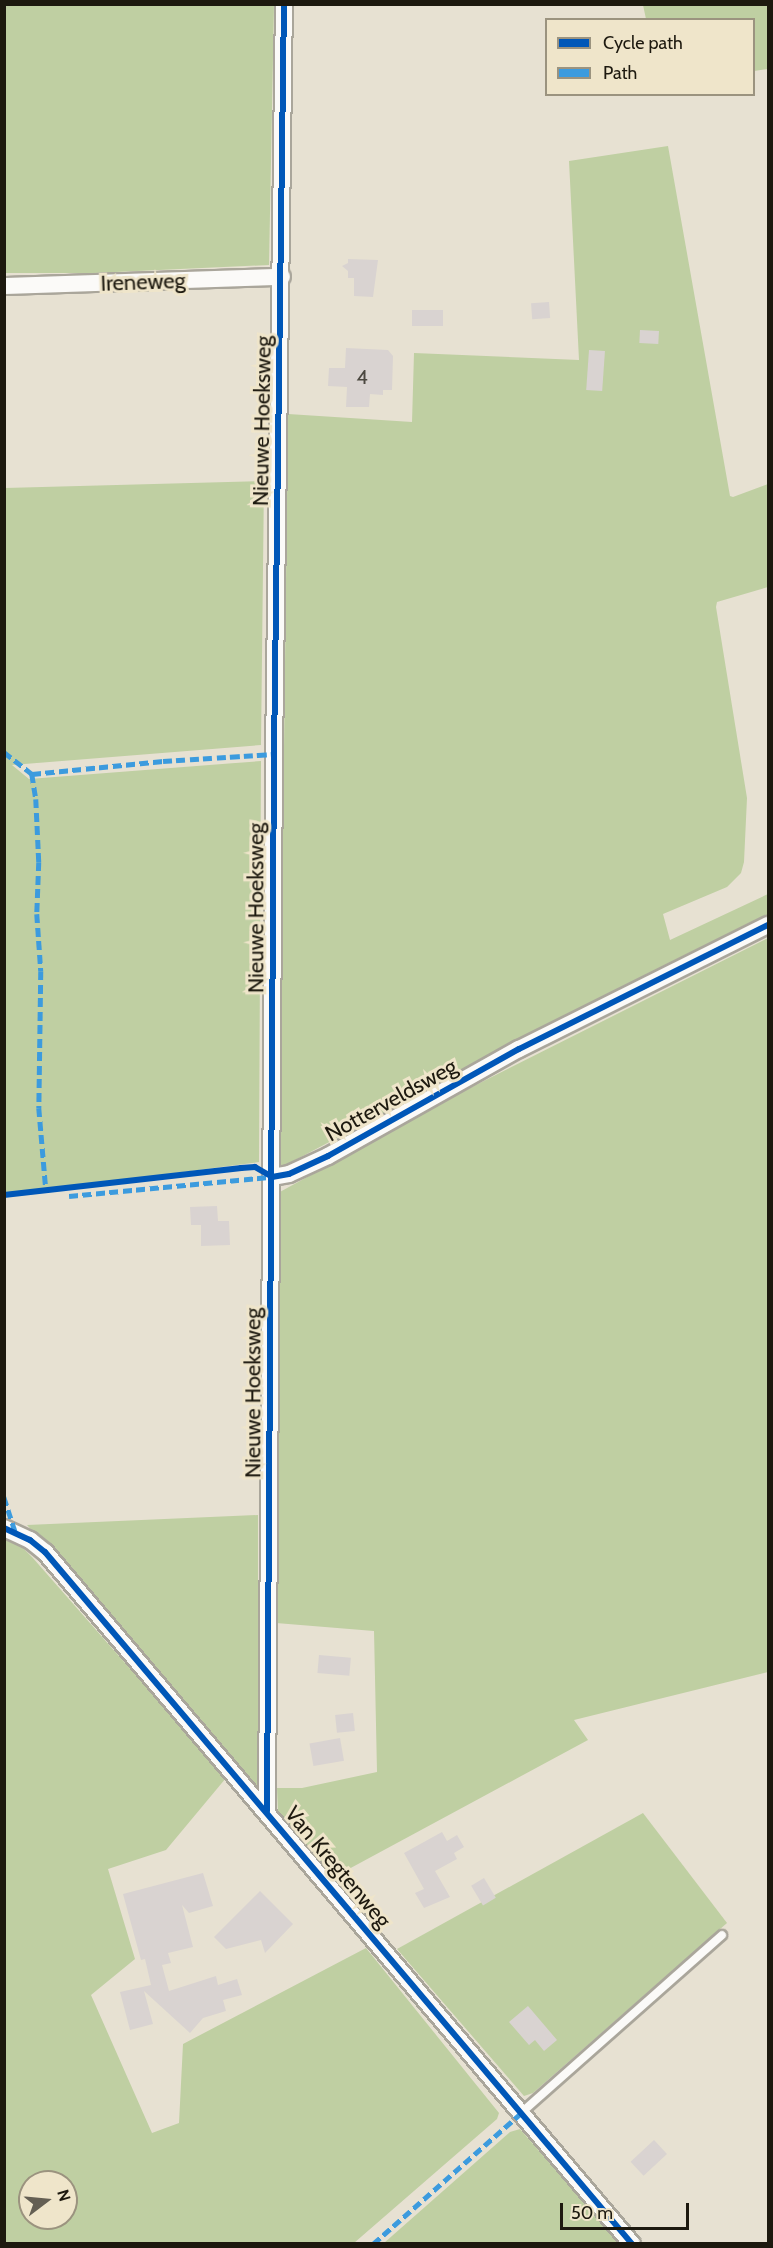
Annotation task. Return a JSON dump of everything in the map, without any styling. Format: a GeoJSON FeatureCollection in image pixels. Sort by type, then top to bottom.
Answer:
{"type":"FeatureCollection","features":[{"type":"Feature","properties":{"kind":"street","name":"Nieuwe Hoeksweg"},"geometry":{"type":"LineString","coordinates":[[267,1811],[273,1177],[274,754],[284,4]]}},
{"type":"Feature","properties":{"kind":"street","name":"Ireneweg"},"geometry":{"type":"LineString","coordinates":[[4,286],[282,278]]}},
{"type":"Feature","properties":{"kind":"street","name":"Notterveldsweg"},"geometry":{"type":"LineString","coordinates":[[273,1177],[289,1174],[328,1156],[519,1049],[768,925]]}},
{"type":"Feature","properties":{"kind":"street","name":"Van Kregtenweg"},"geometry":{"type":"LineString","coordinates":[[4,1528],[22,1536],[45,1552],[632,2244]]}},
{"type":"Feature","properties":{"kind":"lane"},"geometry":{"type":"LineString","coordinates":[[522,2112],[722,1935]]}},
{"type":"Feature","properties":{"kind":"green space"},"geometry":{"type":"Polygon","coordinates":[[[4,5],[274,5],[269,265],[94,273],[5,273],[4,5]]]}},
{"type":"Feature","properties":{"kind":"green space"},"geometry":{"type":"Polygon","coordinates":[[[643,5],[768,5],[768,69],[755,71],[755,18],[646,18],[643,5]]]}},
{"type":"Feature","properties":{"kind":"green space"},"geometry":{"type":"Polygon","coordinates":[[[668,146],[730,496],[733,497],[768,484],[768,587],[717,602],[716,607],[747,798],[744,862],[741,873],[727,887],[663,914],[670,940],[768,894],[768,917],[550,1025],[284,1166],[279,1164],[288,414],[412,422],[414,353],[579,360],[569,161],[668,146]]]}},
{"type":"Feature","properties":{"kind":"green space"},"geometry":{"type":"Polygon","coordinates":[[[264,481],[261,745],[12,765],[29,779],[261,761],[259,1162],[5,1195],[5,488],[264,481]]]}},
{"type":"Feature","properties":{"kind":"green space"},"geometry":{"type":"Polygon","coordinates":[[[768,938],[768,1672],[574,1720],[588,1740],[334,1877],[278,1811],[277,1788],[302,1788],[377,1772],[374,1631],[276,1623],[278,1193],[466,1090],[768,938]]]}},
{"type":"Feature","properties":{"kind":"green space"},"geometry":{"type":"Polygon","coordinates":[[[258,1515],[258,1788],[27,1525],[258,1515]]]}},
{"type":"Feature","properties":{"kind":"green space"},"geometry":{"type":"Polygon","coordinates":[[[5,1539],[18,1543],[32,1557],[226,1778],[166,1850],[108,1869],[135,1959],[91,1995],[152,2133],[179,2123],[183,2044],[366,1948],[499,2113],[497,2119],[354,2243],[5,2244],[5,1539]]]}},
{"type":"Feature","properties":{"kind":"green space"},"geometry":{"type":"Polygon","coordinates":[[[643,1813],[727,1923],[533,2093],[524,2096],[397,1949],[643,1813]]]}},
{"type":"Feature","properties":{"kind":"green space"},"geometry":{"type":"Polygon","coordinates":[[[520,2129],[619,2243],[384,2243],[510,2132],[520,2129]]]}},
{"type":"Feature","properties":{"kind":"building"},"geometry":{"type":"Polygon","coordinates":[[[348,259],[378,260],[373,297],[354,296],[354,278],[348,278],[348,271],[342,266],[348,263],[348,259]]]}},
{"type":"Feature","properties":{"kind":"building"},"geometry":{"type":"Polygon","coordinates":[[[549,302],[550,318],[532,319],[531,303],[549,302]]]}},
{"type":"Feature","properties":{"kind":"building"},"geometry":{"type":"Polygon","coordinates":[[[412,310],[443,310],[443,326],[412,326],[412,310]]]}},
{"type":"Feature","properties":{"kind":"building"},"geometry":{"type":"Polygon","coordinates":[[[640,330],[659,331],[658,344],[639,343],[640,330]]]}},
{"type":"Feature","properties":{"kind":"building"},"geometry":{"type":"Polygon","coordinates":[[[346,348],[388,350],[393,356],[392,390],[383,390],[383,395],[370,394],[369,407],[346,407],[347,387],[328,386],[329,368],[345,368],[346,348]]]}},
{"type":"Feature","properties":{"kind":"building"},"geometry":{"type":"Polygon","coordinates":[[[589,350],[605,351],[602,391],[586,390],[589,350]]]}},
{"type":"Feature","properties":{"kind":"building"},"geometry":{"type":"Polygon","coordinates":[[[217,1206],[218,1221],[229,1221],[230,1245],[201,1246],[201,1225],[191,1225],[190,1207],[217,1206]]]}},
{"type":"Feature","properties":{"kind":"building"},"geometry":{"type":"Polygon","coordinates":[[[319,1655],[351,1658],[349,1676],[317,1673],[319,1655]]]}},
{"type":"Feature","properties":{"kind":"building"},"geometry":{"type":"Polygon","coordinates":[[[353,1713],[355,1731],[337,1733],[335,1715],[353,1713]]]}},
{"type":"Feature","properties":{"kind":"building"},"geometry":{"type":"Polygon","coordinates":[[[340,1738],[344,1761],[313,1766],[309,1743],[340,1738]]]}},
{"type":"Feature","properties":{"kind":"building"},"geometry":{"type":"Polygon","coordinates":[[[442,1832],[447,1841],[457,1835],[464,1847],[454,1853],[457,1859],[435,1871],[450,1897],[424,1908],[415,1893],[424,1889],[404,1853],[442,1832]]]}},
{"type":"Feature","properties":{"kind":"building"},"geometry":{"type":"Polygon","coordinates":[[[203,1873],[213,1906],[189,1913],[182,1905],[193,1947],[168,1953],[171,1963],[162,1965],[169,1991],[216,1976],[218,1985],[237,1979],[242,1995],[223,2000],[226,2011],[203,2018],[190,2033],[144,1991],[153,2024],[130,2030],[120,1992],[151,1985],[145,1959],[141,1960],[123,1894],[203,1873]]]}},
{"type":"Feature","properties":{"kind":"building"},"geometry":{"type":"Polygon","coordinates":[[[484,1878],[496,1898],[483,1905],[471,1886],[484,1878]]]}},
{"type":"Feature","properties":{"kind":"building"},"geometry":{"type":"Polygon","coordinates":[[[260,1891],[293,1924],[265,1953],[261,1940],[226,1949],[214,1937],[260,1891]]]}},
{"type":"Feature","properties":{"kind":"building"},"geometry":{"type":"Polygon","coordinates":[[[528,2006],[557,2040],[544,2051],[535,2040],[529,2045],[509,2022],[528,2006]]]}},
{"type":"Feature","properties":{"kind":"building"},"geometry":{"type":"Polygon","coordinates":[[[654,2140],[667,2154],[644,2176],[631,2162],[654,2140]]]}},
{"type":"Feature","properties":{"kind":"marked path"},"geometry":{"type":"LineString","coordinates":[[4,752],[32,774],[36,799],[39,862],[37,914],[41,971],[39,1108],[46,1190]]}},
{"type":"Feature","properties":{"kind":"marked path"},"geometry":{"type":"LineString","coordinates":[[32,774],[163,761],[274,754]]}},
{"type":"Feature","properties":{"kind":"marked path"},"geometry":{"type":"LineString","coordinates":[[69,1196],[269,1177]]}},
{"type":"Feature","properties":{"kind":"marked path"},"geometry":{"type":"LineString","coordinates":[[4,1497],[15,1531]]}},
{"type":"Feature","properties":{"kind":"marked path"},"geometry":{"type":"LineString","coordinates":[[373,2244],[522,2112]]}},
{"type":"Feature","properties":{"kind":"cycle path"},"geometry":{"type":"LineString","coordinates":[[267,1811],[274,754],[284,4]]}},
{"type":"Feature","properties":{"kind":"cycle path"},"geometry":{"type":"LineString","coordinates":[[4,1195],[241,1168],[255,1167],[272,1177],[289,1174],[328,1156],[519,1049],[768,925]]}},
{"type":"Feature","properties":{"kind":"cycle path"},"geometry":{"type":"LineString","coordinates":[[4,1528],[30,1540],[45,1552],[632,2244]]}}]}
